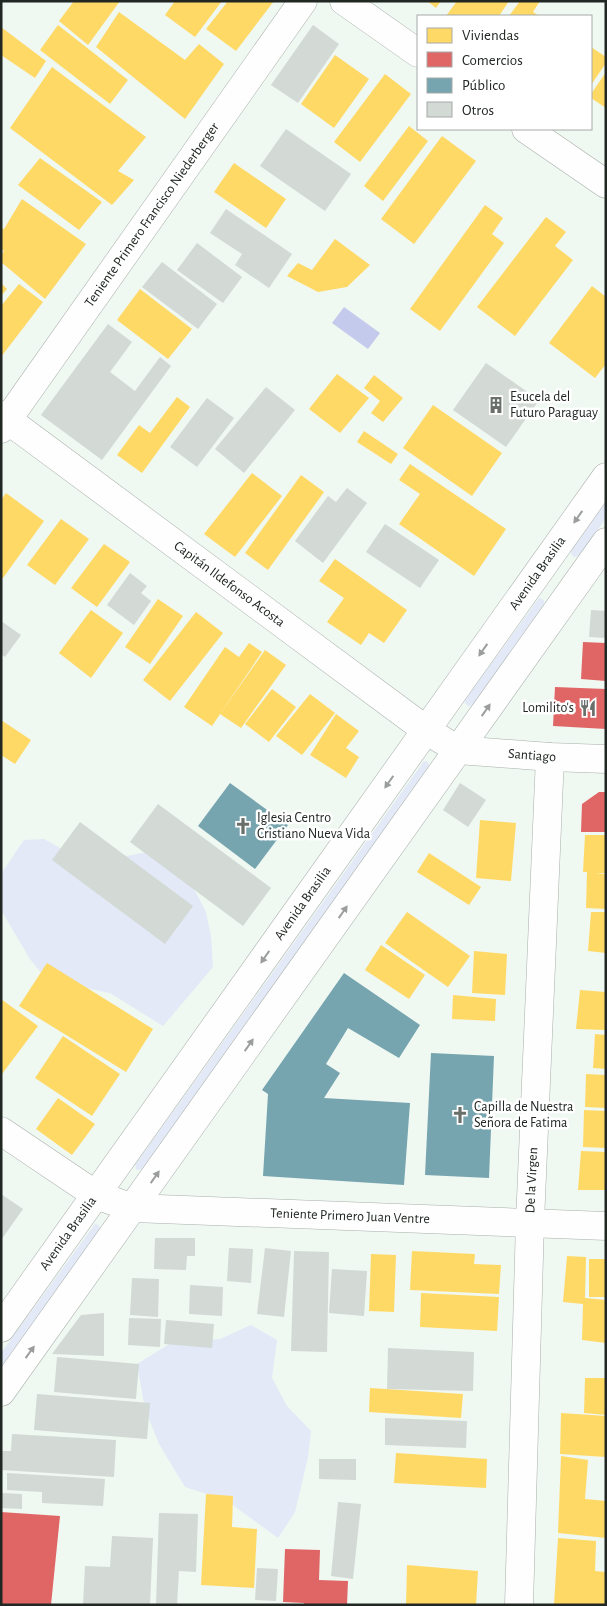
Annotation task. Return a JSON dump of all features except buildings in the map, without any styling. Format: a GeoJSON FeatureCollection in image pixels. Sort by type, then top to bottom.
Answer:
{"type":"FeatureCollection","features":[{"type":"Feature","properties":{"kind":"street","name":"Teniente Primero Francisco Niederberger"},"geometry":{"type":"LineString","coordinates":[[3,421],[304,1]]}},
{"type":"Feature","properties":{"kind":"street"},"geometry":{"type":"LineString","coordinates":[[344,1],[417,52]]}},
{"type":"Feature","properties":{"kind":"street"},"geometry":{"type":"LineString","coordinates":[[527,130],[606,184]]}},
{"type":"Feature","properties":{"kind":"street","name":"Capitán Ildefonso Acosta"},"geometry":{"type":"LineString","coordinates":[[3,421],[426,730],[458,750]]}},
{"type":"Feature","properties":{"kind":"street","name":"Avenida Brasilia"},"geometry":{"type":"LineString","coordinates":[[1,1328],[606,478]]}},
{"type":"Feature","properties":{"kind":"street"},"geometry":{"type":"LineString","coordinates":[[1,1392],[606,542]]}},
{"type":"Feature","properties":{"kind":"street"},"geometry":{"type":"LineString","coordinates":[[539,571],[568,595]]}},
{"type":"Feature","properties":{"kind":"street","name":"Santiago"},"geometry":{"type":"LineString","coordinates":[[458,750],[606,759]]}},
{"type":"Feature","properties":{"kind":"street","name":"De la Virgen"},"geometry":{"type":"LineString","coordinates":[[519,1605],[530,1222],[550,757]]}},
{"type":"Feature","properties":{"kind":"street","name":"Teniente Primero Juan Ventre"},"geometry":{"type":"LineString","coordinates":[[1,1131],[96,1195],[133,1208],[606,1226]]}},
{"type":"Feature","properties":{"kind":"shaded area"},"geometry":{"type":"Polygon","coordinates":[[[606,502],[606,518],[579,556],[574,557],[571,551],[606,502]]]}},
{"type":"Feature","properties":{"kind":"shaded area"},"geometry":{"type":"Polygon","coordinates":[[[539,598],[544,600],[544,604],[473,705],[468,706],[465,700],[539,598]]]}},
{"type":"Feature","properties":{"kind":"shaded area"},"geometry":{"type":"Polygon","coordinates":[[[424,761],[428,762],[429,766],[143,1169],[136,1169],[135,1165],[424,761]]]}},
{"type":"Feature","properties":{"kind":"shaded area"},"geometry":{"type":"Polygon","coordinates":[[[44,839],[80,859],[122,857],[152,851],[185,872],[206,912],[211,936],[213,967],[163,1026],[110,993],[47,980],[30,959],[1,910],[1,874],[24,840],[44,839]]]}},
{"type":"Feature","properties":{"kind":"shaded area"},"geometry":{"type":"Polygon","coordinates":[[[95,1224],[99,1225],[100,1230],[1,1368],[1,1353],[95,1224]]]}},
{"type":"Feature","properties":{"kind":"shaded area"},"geometry":{"type":"Polygon","coordinates":[[[251,1325],[277,1340],[272,1378],[287,1406],[311,1431],[308,1457],[295,1512],[278,1538],[226,1500],[185,1487],[159,1444],[145,1409],[137,1364],[171,1343],[220,1339],[251,1325]]]}},
{"type":"Feature","properties":{"kind":"water"},"geometry":{"type":"Polygon","coordinates":[[[344,307],[380,333],[368,349],[332,323],[344,307]]]}},
{"type":"Feature","properties":{"kind":"place","name":"Esucela del Futuro Paraguay"},"geometry":{"type":"Point","coordinates":[496,405]}},
{"type":"Feature","properties":{"kind":"place","name":"Lomilito's"},"geometry":{"type":"Point","coordinates":[588,708]}},
{"type":"Feature","properties":{"kind":"place","name":"Iglesia Centro Cristiano Nueva Vida"},"geometry":{"type":"Point","coordinates":[243,826]}},
{"type":"Feature","properties":{"kind":"place","name":"Capilla de Nuestra Señora de Fatima"},"geometry":{"type":"Point","coordinates":[460,1115]}}]}
